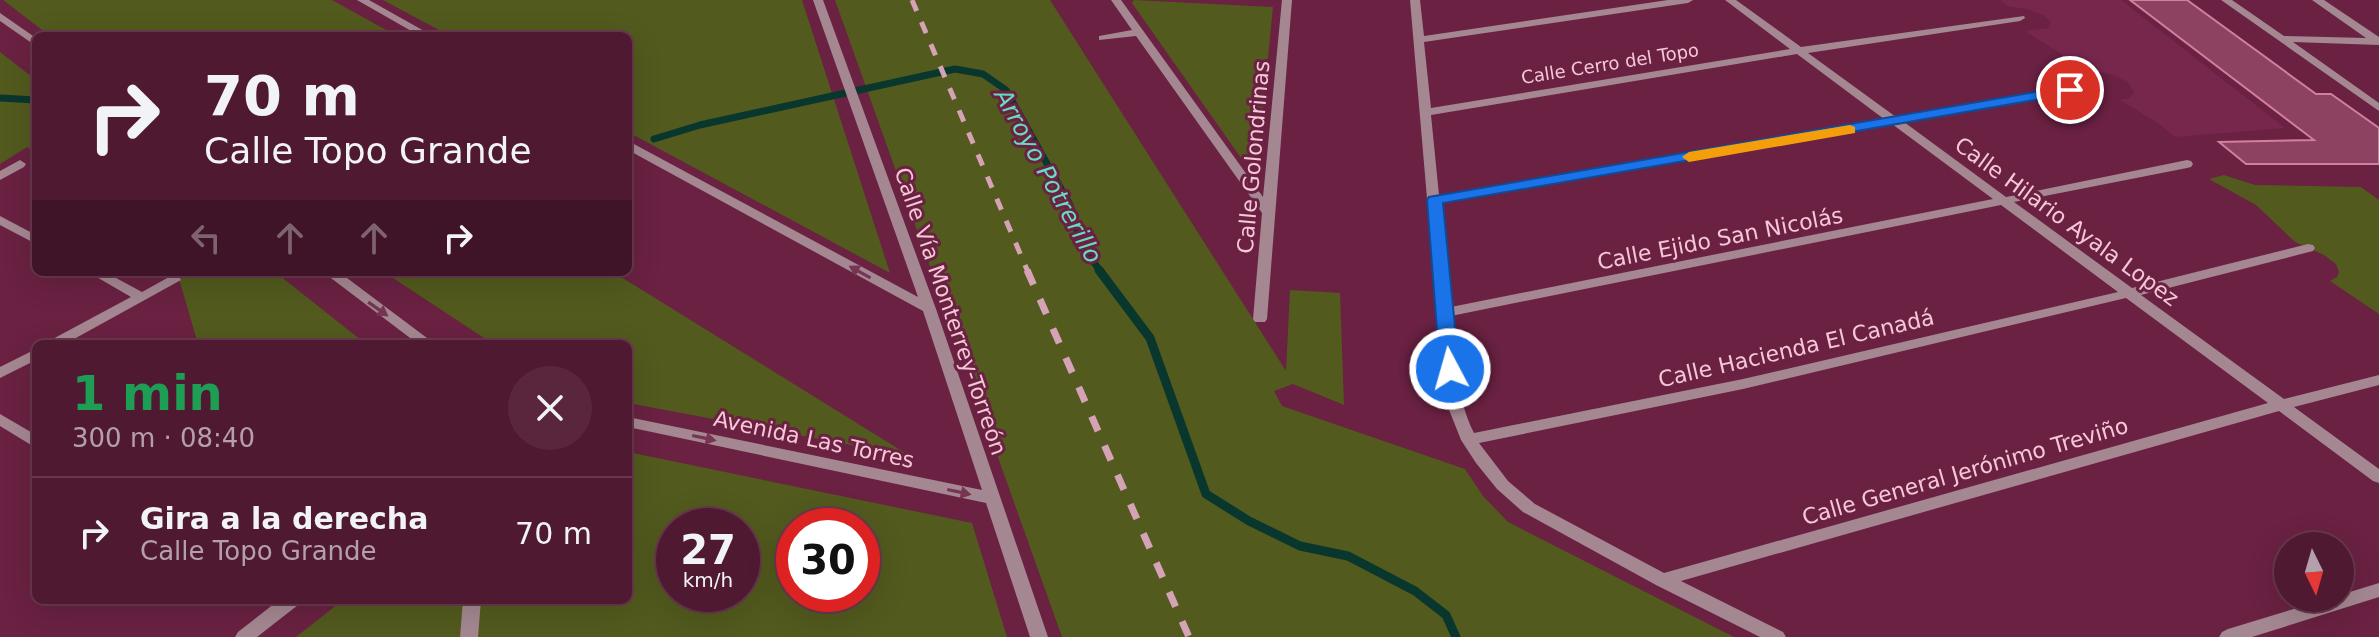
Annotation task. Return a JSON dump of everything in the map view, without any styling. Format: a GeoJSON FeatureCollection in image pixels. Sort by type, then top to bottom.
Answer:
{"type":"FeatureCollection","features":[{"type":"Feature","properties":{"kind":"street"},"geometry":{"type":"LineString","coordinates":[[362,0],[421,32]]}},
{"type":"Feature","properties":{"kind":"street","name":"Calle Vía Monterrey-Torreón"},"geometry":{"type":"LineString","coordinates":[[818,0],[929,309],[1039,637]]}},
{"type":"Feature","properties":{"kind":"street"},"geometry":{"type":"LineString","coordinates":[[1116,0],[1266,210]]}},
{"type":"Feature","properties":{"kind":"street","name":"Calle Golondrinas"},"geometry":{"type":"LineString","coordinates":[[1260,319],[1266,210],[1274,157],[1287,0]]}},
{"type":"Feature","properties":{"kind":"street"},"geometry":{"type":"LineString","coordinates":[[1415,0],[1428,112],[1452,397],[1469,440],[1493,475],[1509,493],[1529,508],[1662,580],[1777,637]]}},
{"type":"Feature","properties":{"kind":"street"},"geometry":{"type":"LineString","coordinates":[[1419,40],[1688,0]]}},
{"type":"Feature","properties":{"kind":"street","name":"Calle Hilario Ayala Lopez"},"geometry":{"type":"LineString","coordinates":[[1730,0],[2379,477]]}},
{"type":"Feature","properties":{"kind":"street"},"geometry":{"type":"LineString","coordinates":[[2226,0],[2379,108]]}},
{"type":"Feature","properties":{"kind":"street"},"geometry":{"type":"LineString","coordinates":[[2317,0],[2379,41]]}},
{"type":"Feature","properties":{"kind":"street"},"geometry":{"type":"LineString","coordinates":[[0,16],[32,40]]}},
{"type":"Feature","properties":{"kind":"street","name":"Calle Cerro del Topo"},"geometry":{"type":"LineString","coordinates":[[1428,112],[2020,18]]}},
{"type":"Feature","properties":{"kind":"street"},"geometry":{"type":"LineString","coordinates":[[1103,38],[1139,32]]}},
{"type":"Feature","properties":{"kind":"street"},"geometry":{"type":"LineString","coordinates":[[2282,39],[2379,41]]}},
{"type":"Feature","properties":{"kind":"street"},"geometry":{"type":"LineString","coordinates":[[1435,200],[2099,85]]}},
{"type":"Feature","properties":{"kind":"street"},"geometry":{"type":"LineString","coordinates":[[632,147],[929,309]]}},
{"type":"Feature","properties":{"kind":"street"},"geometry":{"type":"LineString","coordinates":[[0,176],[20,164]]}},
{"type":"Feature","properties":{"kind":"street","name":"Calle Ejido San Nicolás"},"geometry":{"type":"LineString","coordinates":[[1444,313],[2187,164]]}},
{"type":"Feature","properties":{"kind":"street"},"geometry":{"type":"LineString","coordinates":[[0,220],[32,238]]}},
{"type":"Feature","properties":{"kind":"street","name":"Calle Hacienda El Canadá"},"geometry":{"type":"LineString","coordinates":[[1469,440],[1743,384],[2308,248]]}},
{"type":"Feature","properties":{"kind":"street"},"geometry":{"type":"LineString","coordinates":[[102,276],[141,297]]}},
{"type":"Feature","properties":{"kind":"street"},"geometry":{"type":"LineString","coordinates":[[335,276],[423,340]]}},
{"type":"Feature","properties":{"kind":"street"},"geometry":{"type":"LineString","coordinates":[[61,340],[174,280]]}},
{"type":"Feature","properties":{"kind":"street"},"geometry":{"type":"LineString","coordinates":[[0,373],[32,356]]}},
{"type":"Feature","properties":{"kind":"street","name":"Calle General Jerónimo Treviño"},"geometry":{"type":"LineString","coordinates":[[1662,580],[2379,380]]}},
{"type":"Feature","properties":{"kind":"street"},"geometry":{"type":"LineString","coordinates":[[0,419],[32,439]]}},
{"type":"Feature","properties":{"kind":"street","name":"Avenida Las Torres"},"geometry":{"type":"LineString","coordinates":[[632,423],[992,498]]}},
{"type":"Feature","properties":{"kind":"street"},"geometry":{"type":"LineString","coordinates":[[2228,637],[2379,590]]}},
{"type":"Feature","properties":{"kind":"street"},"geometry":{"type":"LineString","coordinates":[[244,637],[283,604]]}},
{"type":"Feature","properties":{"kind":"street"},"geometry":{"type":"LineString","coordinates":[[469,637],[472,604]]}},
{"type":"Feature","properties":{"kind":"shaded area"},"geometry":{"type":"Polygon","coordinates":[[[2000,0],[2121,0],[2285,128],[2175,137],[2120,100],[2129,98],[2134,92],[2128,82],[2111,74],[2087,70],[2025,31],[2048,28],[2051,22],[2045,16],[2007,6],[2000,0]]]}},
{"type":"Feature","properties":{"kind":"green space"},"geometry":{"type":"Polygon","coordinates":[[[3,0],[332,0],[390,32],[45,32],[3,0]]]}},
{"type":"Feature","properties":{"kind":"green space"},"geometry":{"type":"Polygon","coordinates":[[[383,0],[802,0],[890,273],[632,134],[632,32],[443,32],[383,0]]]}},
{"type":"Feature","properties":{"kind":"green space"},"geometry":{"type":"Polygon","coordinates":[[[835,0],[1050,0],[1286,371],[1290,290],[1340,293],[1344,405],[1293,384],[1274,391],[1282,406],[1465,469],[1483,496],[1508,522],[1734,637],[1062,637],[835,0]]]}},
{"type":"Feature","properties":{"kind":"green space"},"geometry":{"type":"Polygon","coordinates":[[[1134,0],[1273,7],[1258,158],[1241,158],[1132,3],[1134,0]]]}},
{"type":"Feature","properties":{"kind":"green space"},"geometry":{"type":"Polygon","coordinates":[[[0,52],[32,77],[32,150],[27,147],[0,164],[0,52]]]}},
{"type":"Feature","properties":{"kind":"green space"},"geometry":{"type":"Polygon","coordinates":[[[2224,175],[2255,185],[2361,187],[2379,200],[2379,314],[2330,281],[2339,272],[2336,264],[2295,242],[2256,205],[2209,179],[2224,175]]]}},
{"type":"Feature","properties":{"kind":"green space"},"geometry":{"type":"Polygon","coordinates":[[[178,276],[280,276],[361,340],[197,340],[178,276]]]}},
{"type":"Feature","properties":{"kind":"green space"},"geometry":{"type":"Polygon","coordinates":[[[390,276],[619,276],[910,456],[632,404],[632,340],[487,340],[390,276]]]}},
{"type":"Feature","properties":{"kind":"green space"},"geometry":{"type":"Polygon","coordinates":[[[632,453],[972,523],[1007,637],[296,637],[338,604],[632,604],[632,453]]]}},
{"type":"Feature","properties":{"kind":"building"},"geometry":{"type":"Polygon","coordinates":[[[2130,0],[2187,0],[2316,94],[2331,94],[2379,128],[2379,164],[2246,164],[2219,142],[2314,140],[2130,0]]]}},
{"type":"Feature","properties":{"kind":"waterway","name":"Arroyo Potrerillo"},"geometry":{"type":"LineString","coordinates":[[654,139],[700,125],[955,69],[983,74],[1006,90],[1070,205],[1081,245],[1101,272]]}},
{"type":"Feature","properties":{"kind":"waterway","name":"Arroyo Potrerillo"},"geometry":{"type":"LineString","coordinates":[[0,98],[32,100]]}},
{"type":"Feature","properties":{"kind":"waterway","name":"Arroyo Potrerillo"},"geometry":{"type":"LineString","coordinates":[[1099,270],[1150,338],[1206,494],[1249,521],[1300,546],[1348,556],[1415,591],[1446,615],[1456,637]]}},
{"type":"Feature","properties":{"kind":"railway"},"geometry":{"type":"LineString","coordinates":[[912,0],[1028,272]]}},
{"type":"Feature","properties":{"kind":"railway"},"geometry":{"type":"LineString","coordinates":[[1027,270],[1189,637]]}},
{"type":"Feature","properties":{"kind":"slow traffic"},"geometry":{"type":"LineString","coordinates":[[1689,157],[1850,130]]}},
{"type":"Feature","properties":{"kind":"route"},"geometry":{"type":"LineString","coordinates":[[1450,369],[1435,200],[2070,90]]}}]}
